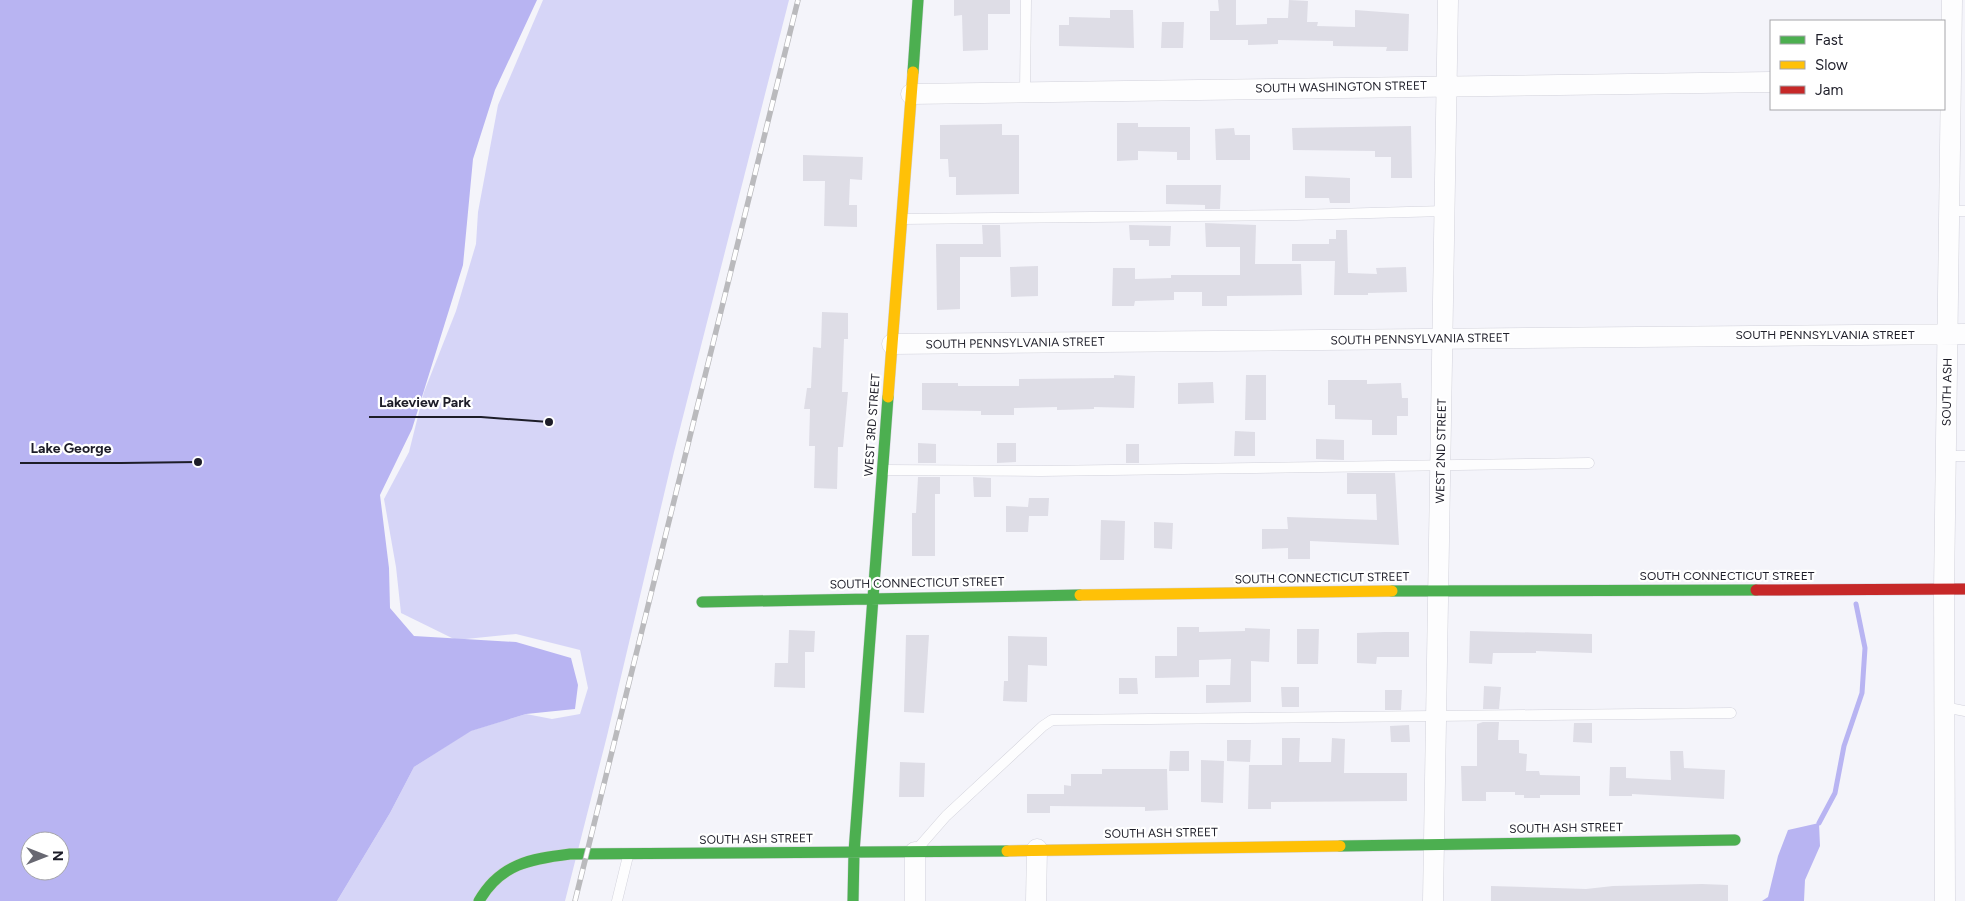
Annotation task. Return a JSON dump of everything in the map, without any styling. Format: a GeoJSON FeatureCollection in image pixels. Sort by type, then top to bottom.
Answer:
{"type":"FeatureCollection","features":[{"type":"Feature","properties":{"kind":"street","name":"WEST 3RD STREET"},"geometry":{"type":"LineString","coordinates":[[853,901],[854,852],[918,0]]}},
{"type":"Feature","properties":{"kind":"street","name":"WEST 2ND STREET"},"geometry":{"type":"LineString","coordinates":[[1433,901],[1448,0]]}},
{"type":"Feature","properties":{"kind":"street","name":"SOUTH ASH"},"geometry":{"type":"LineString","coordinates":[[1946,901],[1944,590],[1956,456],[1958,211],[1952,0]]}},
{"type":"Feature","properties":{"kind":"street","name":"SOUTH WASHINGTON STREET"},"geometry":{"type":"LineString","coordinates":[[911,94],[1770,82]]}},
{"type":"Feature","properties":{"kind":"street","name":"SOUTH PENNSYLVANIA STREET"},"geometry":{"type":"LineString","coordinates":[[892,344],[1957,334]]}},
{"type":"Feature","properties":{"kind":"street","name":"SOUTH CONNECTICUT STREET"},"geometry":{"type":"LineString","coordinates":[[702,602],[873,596],[1965,589]]}},
{"type":"Feature","properties":{"kind":"street","name":"SOUTH ASH STREET"},"geometry":{"type":"LineString","coordinates":[[479,901],[501,872],[513,865],[547,857],[587,855],[1735,840]]}},
{"type":"Feature","properties":{"kind":"street"},"geometry":{"type":"LineString","coordinates":[[1036,901],[1037,849]]}},
{"type":"Feature","properties":{"kind":"street","name":"WEST 3RD STREET"},"geometry":{"type":"LineString","coordinates":[[842,885],[854,852]]}},
{"type":"Feature","properties":{"kind":"street"},"geometry":{"type":"LineString","coordinates":[[914,852],[915,901]]}},
{"type":"Feature","properties":{"kind":"lane"},"geometry":{"type":"LineString","coordinates":[[1025,92],[1026,0]]}},
{"type":"Feature","properties":{"kind":"lane"},"geometry":{"type":"LineString","coordinates":[[902,219],[1296,216],[1444,211]]}},
{"type":"Feature","properties":{"kind":"lane"},"geometry":{"type":"LineString","coordinates":[[883,470],[1079,470],[1589,463]]}},
{"type":"Feature","properties":{"kind":"lane"},"geometry":{"type":"LineString","coordinates":[[1944,707],[1965,712]]}},
{"type":"Feature","properties":{"kind":"lane"},"geometry":{"type":"LineString","coordinates":[[914,852],[946,816],[1043,726],[1052,720],[1731,713]]}},
{"type":"Feature","properties":{"kind":"lane"},"geometry":{"type":"LineString","coordinates":[[617,901],[628,854]]}},
{"type":"Feature","properties":{"kind":"shaded area"},"geometry":{"type":"Polygon","coordinates":[[[0,0],[537,0],[495,90],[473,159],[463,265],[412,429],[380,495],[389,568],[390,608],[414,636],[516,642],[571,658],[578,685],[575,709],[526,714],[471,731],[414,767],[390,813],[337,901],[0,901],[0,0]]]}},
{"type":"Feature","properties":{"kind":"shaded area"},"geometry":{"type":"Polygon","coordinates":[[[543,0],[789,0],[674,452],[607,736],[565,901],[337,901],[390,813],[414,767],[470,731],[526,714],[552,719],[580,714],[588,688],[580,650],[516,634],[456,640],[401,613],[396,567],[384,499],[409,452],[424,392],[456,311],[476,244],[478,212],[498,105],[543,0]]]}},
{"type":"Feature","properties":{"kind":"shaded area"},"geometry":{"type":"Polygon","coordinates":[[[1819,823],[1820,846],[1805,880],[1804,901],[1762,901],[1768,897],[1778,856],[1788,830],[1819,823]]]}},
{"type":"Feature","properties":{"kind":"building"},"geometry":{"type":"Polygon","coordinates":[[[954,0],[1010,0],[1010,14],[988,14],[988,50],[963,51],[962,15],[954,16],[954,0]]]}},
{"type":"Feature","properties":{"kind":"building"},"geometry":{"type":"Polygon","coordinates":[[[1218,0],[1236,0],[1236,25],[1267,24],[1267,18],[1288,18],[1289,0],[1308,1],[1307,22],[1318,22],[1317,26],[1355,27],[1355,10],[1409,14],[1408,51],[1386,51],[1387,47],[1333,46],[1333,41],[1278,40],[1278,44],[1248,45],[1248,40],[1210,40],[1210,11],[1219,11],[1218,0]]]}},
{"type":"Feature","properties":{"kind":"building"},"geometry":{"type":"Polygon","coordinates":[[[1110,10],[1133,10],[1134,48],[1059,46],[1059,25],[1069,25],[1069,17],[1110,18],[1110,10]]]}},
{"type":"Feature","properties":{"kind":"building"},"geometry":{"type":"Polygon","coordinates":[[[1162,22],[1184,22],[1183,48],[1161,48],[1162,22]]]}},
{"type":"Feature","properties":{"kind":"building"},"geometry":{"type":"Polygon","coordinates":[[[1117,123],[1138,123],[1138,127],[1190,127],[1190,160],[1177,160],[1177,152],[1138,151],[1138,160],[1117,161],[1117,123]]]}},
{"type":"Feature","properties":{"kind":"building"},"geometry":{"type":"Polygon","coordinates":[[[1002,124],[1002,135],[1019,135],[1019,194],[956,195],[956,177],[949,177],[948,159],[940,159],[940,125],[1002,124]]]}},
{"type":"Feature","properties":{"kind":"building"},"geometry":{"type":"Polygon","coordinates":[[[1411,126],[1412,178],[1391,178],[1391,157],[1375,157],[1375,151],[1293,150],[1292,128],[1411,126]]]}},
{"type":"Feature","properties":{"kind":"building"},"geometry":{"type":"Polygon","coordinates":[[[1234,128],[1235,135],[1250,135],[1250,160],[1216,160],[1215,129],[1234,128]]]}},
{"type":"Feature","properties":{"kind":"building"},"geometry":{"type":"Polygon","coordinates":[[[803,155],[863,157],[862,180],[850,179],[849,205],[857,205],[857,227],[824,226],[825,181],[803,181],[803,155]]]}},
{"type":"Feature","properties":{"kind":"building"},"geometry":{"type":"Polygon","coordinates":[[[1305,176],[1350,178],[1350,203],[1330,203],[1329,198],[1305,198],[1305,176]]]}},
{"type":"Feature","properties":{"kind":"building"},"geometry":{"type":"Polygon","coordinates":[[[1166,185],[1221,185],[1220,209],[1205,209],[1205,205],[1166,204],[1166,185]]]}},
{"type":"Feature","properties":{"kind":"building"},"geometry":{"type":"Polygon","coordinates":[[[1205,223],[1256,225],[1255,264],[1301,264],[1302,295],[1227,296],[1227,306],[1202,306],[1202,292],[1174,292],[1174,300],[1135,301],[1134,306],[1112,306],[1113,268],[1135,268],[1135,279],[1171,278],[1171,275],[1240,275],[1240,247],[1206,247],[1205,223]]]}},
{"type":"Feature","properties":{"kind":"building"},"geometry":{"type":"Polygon","coordinates":[[[982,225],[1000,225],[1001,257],[960,257],[960,309],[937,310],[936,244],[983,244],[982,225]]]}},
{"type":"Feature","properties":{"kind":"building"},"geometry":{"type":"Polygon","coordinates":[[[1129,225],[1171,226],[1170,246],[1149,246],[1149,240],[1130,240],[1129,225]]]}},
{"type":"Feature","properties":{"kind":"building"},"geometry":{"type":"Polygon","coordinates":[[[1336,230],[1347,230],[1348,273],[1377,274],[1376,268],[1406,267],[1407,292],[1334,295],[1335,261],[1292,261],[1292,244],[1329,244],[1329,239],[1336,239],[1336,230]]]}},
{"type":"Feature","properties":{"kind":"building"},"geometry":{"type":"Polygon","coordinates":[[[1038,266],[1038,296],[1011,297],[1010,267],[1038,266]]]}},
{"type":"Feature","properties":{"kind":"building"},"geometry":{"type":"Polygon","coordinates":[[[822,312],[848,313],[848,339],[844,339],[842,392],[848,392],[843,447],[838,447],[837,489],[814,488],[815,446],[809,446],[810,409],[804,409],[807,388],[811,388],[813,347],[821,348],[822,312]]]}},
{"type":"Feature","properties":{"kind":"building"},"geometry":{"type":"Polygon","coordinates":[[[1114,375],[1135,376],[1134,408],[1094,407],[1094,409],[1057,410],[1057,407],[1014,408],[1014,415],[981,415],[981,411],[922,410],[922,383],[958,383],[958,386],[1019,386],[1019,379],[1114,378],[1114,375]]]}},
{"type":"Feature","properties":{"kind":"building"},"geometry":{"type":"Polygon","coordinates":[[[1246,375],[1266,375],[1266,420],[1245,420],[1246,375]]]}},
{"type":"Feature","properties":{"kind":"building"},"geometry":{"type":"Polygon","coordinates":[[[1328,380],[1367,380],[1367,384],[1401,383],[1402,398],[1408,398],[1408,416],[1397,416],[1397,435],[1372,435],[1372,420],[1335,419],[1335,405],[1328,405],[1328,380]]]}},
{"type":"Feature","properties":{"kind":"building"},"geometry":{"type":"Polygon","coordinates":[[[1213,382],[1214,403],[1178,404],[1178,383],[1213,382]]]}},
{"type":"Feature","properties":{"kind":"building"},"geometry":{"type":"Polygon","coordinates":[[[1235,431],[1255,432],[1255,456],[1234,456],[1235,431]]]}},
{"type":"Feature","properties":{"kind":"building"},"geometry":{"type":"Polygon","coordinates":[[[1316,439],[1344,440],[1344,460],[1316,459],[1316,439]]]}},
{"type":"Feature","properties":{"kind":"building"},"geometry":{"type":"Polygon","coordinates":[[[918,443],[936,444],[936,463],[918,463],[918,443]]]}},
{"type":"Feature","properties":{"kind":"building"},"geometry":{"type":"Polygon","coordinates":[[[997,443],[1016,443],[1016,462],[997,463],[997,443]]]}},
{"type":"Feature","properties":{"kind":"building"},"geometry":{"type":"Polygon","coordinates":[[[1126,444],[1139,444],[1139,463],[1126,463],[1126,444]]]}},
{"type":"Feature","properties":{"kind":"building"},"geometry":{"type":"Polygon","coordinates":[[[1347,473],[1395,473],[1399,545],[1310,541],[1310,559],[1288,559],[1288,548],[1262,549],[1262,529],[1288,529],[1287,517],[1377,520],[1376,494],[1347,494],[1347,473]]]}},
{"type":"Feature","properties":{"kind":"building"},"geometry":{"type":"Polygon","coordinates":[[[918,477],[940,477],[940,494],[935,494],[935,556],[912,556],[912,513],[916,513],[918,477]]]}},
{"type":"Feature","properties":{"kind":"building"},"geometry":{"type":"Polygon","coordinates":[[[973,477],[991,478],[991,497],[974,497],[973,477]]]}},
{"type":"Feature","properties":{"kind":"building"},"geometry":{"type":"Polygon","coordinates":[[[1029,498],[1049,498],[1048,516],[1029,516],[1028,532],[1006,532],[1006,506],[1028,507],[1029,498]]]}},
{"type":"Feature","properties":{"kind":"building"},"geometry":{"type":"Polygon","coordinates":[[[1101,520],[1125,521],[1124,560],[1100,560],[1101,520]]]}},
{"type":"Feature","properties":{"kind":"building"},"geometry":{"type":"Polygon","coordinates":[[[1154,522],[1173,523],[1172,549],[1154,548],[1154,522]]]}},
{"type":"Feature","properties":{"kind":"building"},"geometry":{"type":"Polygon","coordinates":[[[1177,627],[1199,627],[1199,632],[1245,631],[1245,628],[1270,629],[1269,662],[1251,661],[1251,702],[1206,703],[1206,685],[1230,685],[1231,659],[1199,660],[1199,677],[1155,678],[1155,656],[1177,656],[1177,627]]]}},
{"type":"Feature","properties":{"kind":"building"},"geometry":{"type":"Polygon","coordinates":[[[1297,629],[1319,629],[1318,664],[1297,664],[1297,629]]]}},
{"type":"Feature","properties":{"kind":"building"},"geometry":{"type":"Polygon","coordinates":[[[789,630],[815,631],[814,652],[805,652],[805,688],[774,687],[775,663],[788,663],[789,630]]]}},
{"type":"Feature","properties":{"kind":"building"},"geometry":{"type":"Polygon","coordinates":[[[1470,631],[1592,634],[1592,653],[1536,651],[1536,653],[1493,653],[1492,664],[1469,663],[1470,631]]]}},
{"type":"Feature","properties":{"kind":"building"},"geometry":{"type":"Polygon","coordinates":[[[1409,632],[1409,657],[1377,657],[1376,664],[1357,663],[1357,633],[1409,632]]]}},
{"type":"Feature","properties":{"kind":"building"},"geometry":{"type":"Polygon","coordinates":[[[906,635],[929,635],[924,713],[904,712],[906,635]]]}},
{"type":"Feature","properties":{"kind":"building"},"geometry":{"type":"Polygon","coordinates":[[[1008,636],[1047,637],[1047,666],[1028,665],[1027,702],[1003,701],[1004,681],[1008,681],[1008,636]]]}},
{"type":"Feature","properties":{"kind":"building"},"geometry":{"type":"Polygon","coordinates":[[[1119,678],[1137,678],[1138,694],[1119,694],[1119,678]]]}},
{"type":"Feature","properties":{"kind":"building"},"geometry":{"type":"Polygon","coordinates":[[[1484,686],[1501,687],[1499,709],[1483,709],[1484,686]]]}},
{"type":"Feature","properties":{"kind":"building"},"geometry":{"type":"Polygon","coordinates":[[[1281,687],[1299,687],[1299,707],[1282,707],[1281,687]]]}},
{"type":"Feature","properties":{"kind":"building"},"geometry":{"type":"Polygon","coordinates":[[[1385,690],[1402,690],[1401,710],[1385,710],[1385,690]]]}},
{"type":"Feature","properties":{"kind":"building"},"geometry":{"type":"Polygon","coordinates":[[[1499,722],[1498,740],[1519,740],[1519,753],[1527,754],[1526,771],[1539,771],[1540,775],[1580,776],[1580,795],[1540,795],[1540,798],[1524,798],[1524,795],[1515,795],[1515,792],[1486,792],[1486,801],[1462,801],[1461,766],[1477,766],[1477,724],[1499,722]]]}},
{"type":"Feature","properties":{"kind":"building"},"geometry":{"type":"Polygon","coordinates":[[[1574,723],[1592,723],[1592,743],[1573,742],[1574,723]]]}},
{"type":"Feature","properties":{"kind":"building"},"geometry":{"type":"Polygon","coordinates":[[[1409,725],[1410,742],[1391,742],[1390,726],[1409,725]]]}},
{"type":"Feature","properties":{"kind":"building"},"geometry":{"type":"Polygon","coordinates":[[[1282,738],[1300,738],[1299,762],[1331,762],[1332,738],[1345,739],[1344,773],[1407,773],[1407,801],[1271,802],[1271,809],[1248,809],[1249,765],[1282,765],[1282,738]]]}},
{"type":"Feature","properties":{"kind":"building"},"geometry":{"type":"Polygon","coordinates":[[[1227,740],[1251,740],[1250,762],[1227,761],[1227,740]]]}},
{"type":"Feature","properties":{"kind":"building"},"geometry":{"type":"Polygon","coordinates":[[[1170,751],[1189,751],[1189,771],[1169,771],[1170,751]]]}},
{"type":"Feature","properties":{"kind":"building"},"geometry":{"type":"Polygon","coordinates":[[[1670,751],[1683,751],[1684,768],[1725,770],[1724,799],[1632,794],[1632,796],[1609,796],[1610,767],[1626,767],[1626,778],[1671,780],[1670,751]]]}},
{"type":"Feature","properties":{"kind":"building"},"geometry":{"type":"Polygon","coordinates":[[[1201,760],[1224,761],[1223,803],[1201,802],[1201,760]]]}},
{"type":"Feature","properties":{"kind":"building"},"geometry":{"type":"Polygon","coordinates":[[[900,762],[925,763],[924,797],[899,797],[900,762]]]}},
{"type":"Feature","properties":{"kind":"building"},"geometry":{"type":"Polygon","coordinates":[[[1102,769],[1167,769],[1168,810],[1145,811],[1145,807],[1050,806],[1050,813],[1027,813],[1027,794],[1064,794],[1064,785],[1071,786],[1071,774],[1102,774],[1102,769]]]}},
{"type":"Feature","properties":{"kind":"building"},"geometry":{"type":"Polygon","coordinates":[[[1728,885],[1728,901],[1491,901],[1491,886],[1586,889],[1613,886],[1728,885]]]}},
{"type":"Feature","properties":{"kind":"waterway"},"geometry":{"type":"LineString","coordinates":[[1819,823],[1835,793],[1844,746],[1862,693],[1865,648],[1856,604]]}},
{"type":"Feature","properties":{"kind":"railway"},"geometry":{"type":"LineString","coordinates":[[575,901],[798,0]]}},
{"type":"Feature","properties":{"kind":"traffic: fast"},"geometry":{"type":"LineString","coordinates":[[913,72],[918,0]]}},
{"type":"Feature","properties":{"kind":"traffic: fast"},"geometry":{"type":"LineString","coordinates":[[853,901],[854,852],[888,397]]}},
{"type":"Feature","properties":{"kind":"traffic: fast"},"geometry":{"type":"LineString","coordinates":[[1392,591],[1756,590]]}},
{"type":"Feature","properties":{"kind":"traffic: fast"},"geometry":{"type":"LineString","coordinates":[[702,602],[1080,595]]}},
{"type":"Feature","properties":{"kind":"traffic: fast"},"geometry":{"type":"LineString","coordinates":[[1340,846],[1735,840]]}},
{"type":"Feature","properties":{"kind":"traffic: fast"},"geometry":{"type":"LineString","coordinates":[[479,901],[487,889],[506,871],[529,861],[570,854],[1007,851]]}},
{"type":"Feature","properties":{"kind":"traffic: slow"},"geometry":{"type":"LineString","coordinates":[[888,397],[913,72]]}},
{"type":"Feature","properties":{"kind":"traffic: slow"},"geometry":{"type":"LineString","coordinates":[[1080,595],[1392,591]]}},
{"type":"Feature","properties":{"kind":"traffic: slow"},"geometry":{"type":"LineString","coordinates":[[1007,851],[1340,846]]}},
{"type":"Feature","properties":{"kind":"traffic: jam"},"geometry":{"type":"LineString","coordinates":[[1756,590],[1965,589]]}},
{"type":"Feature","properties":{"kind":"place","name":"Lakeview Park"},"geometry":{"type":"Point","coordinates":[549,422]}},
{"type":"Feature","properties":{"kind":"place","name":"Lake George"},"geometry":{"type":"Point","coordinates":[198,462]}}]}
